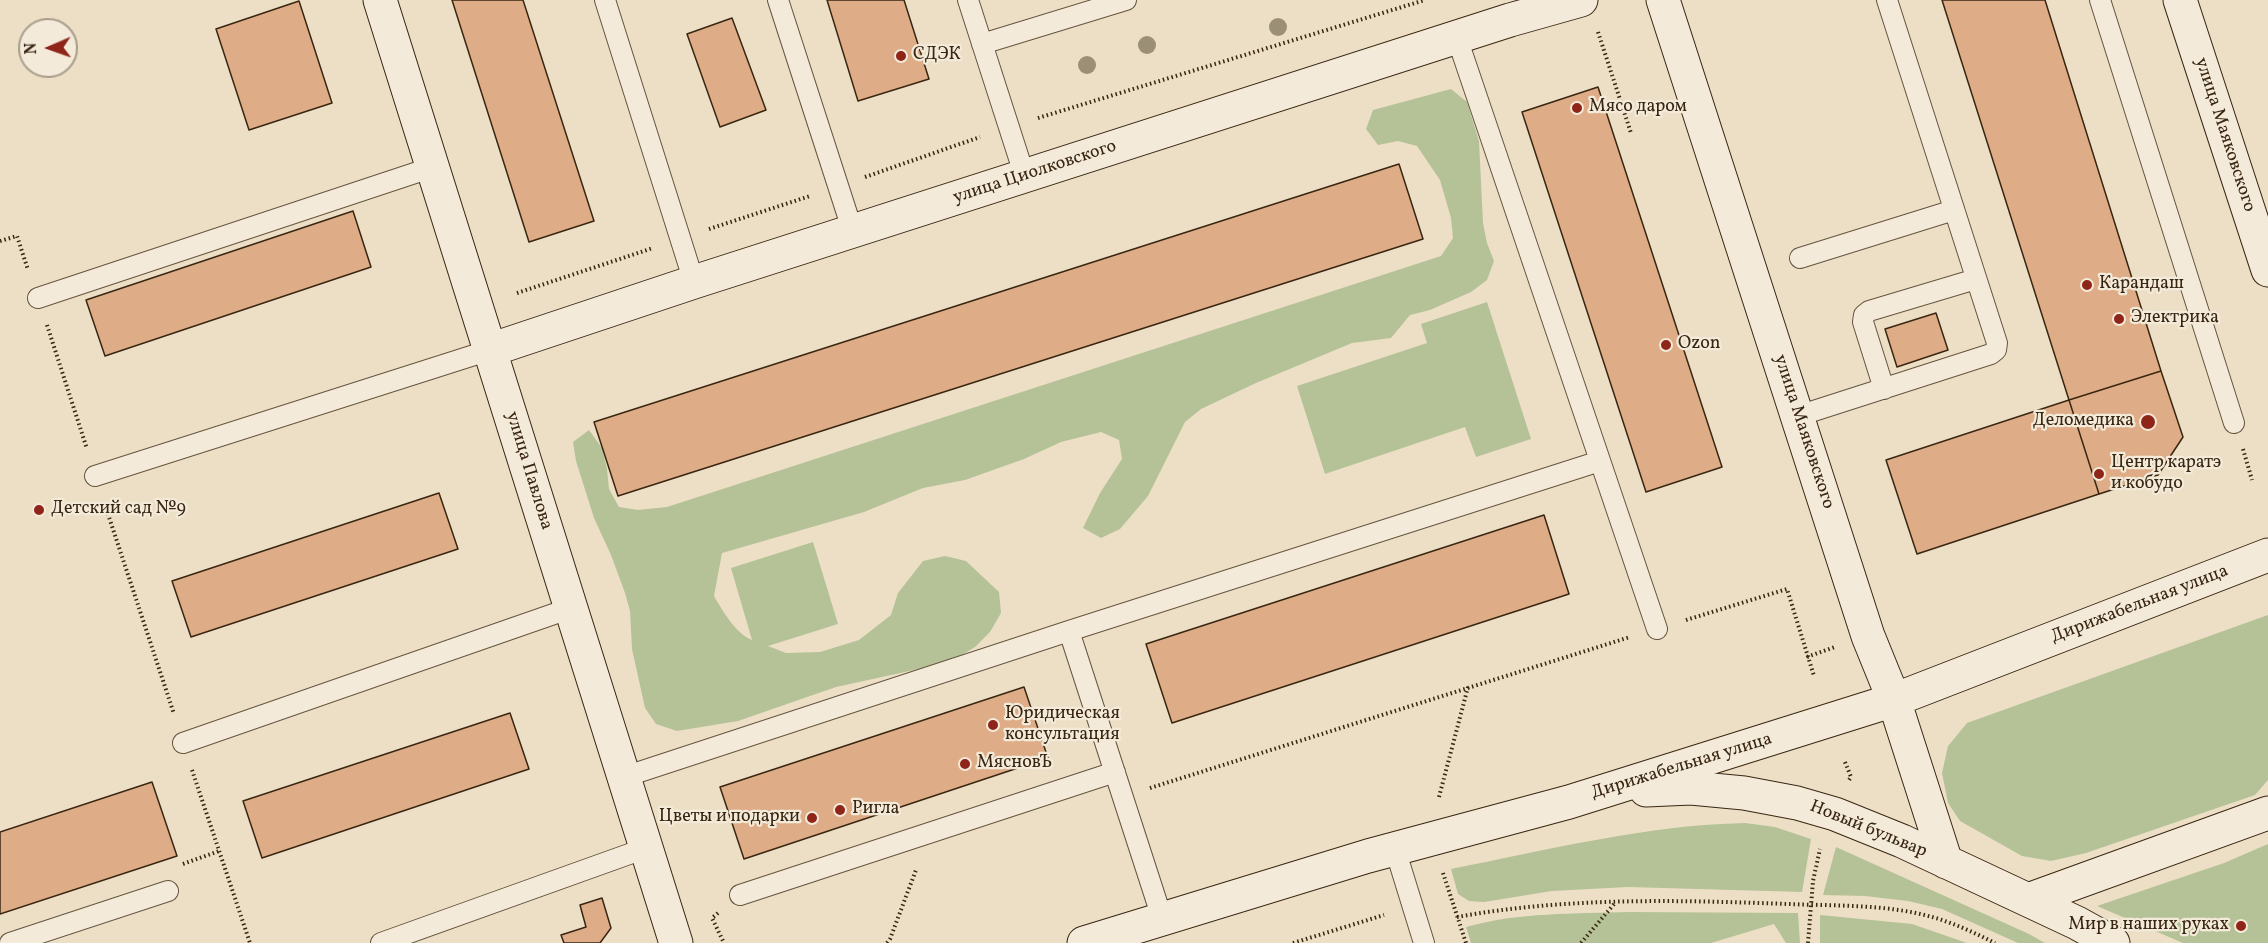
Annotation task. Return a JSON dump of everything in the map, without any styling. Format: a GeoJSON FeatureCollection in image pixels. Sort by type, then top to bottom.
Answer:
{"type":"FeatureCollection","features":[{"type":"Feature","properties":{"kind":"main road","name":"улица Павлова"},"geometry":{"type":"LineString","coordinates":[[380,0],[676,943]]}},
{"type":"Feature","properties":{"kind":"main road","name":"улица Циолковского"},"geometry":{"type":"LineString","coordinates":[[490,350],[694,282],[1510,20],[1581,0]]}},
{"type":"Feature","properties":{"kind":"main road","name":"улица Маяковского"},"geometry":{"type":"LineString","coordinates":[[1663,0],[1868,636],[1894,700],[1946,862]]}},
{"type":"Feature","properties":{"kind":"main road","name":"улица Маяковского"},"geometry":{"type":"LineString","coordinates":[[2180,0],[2268,270]]}},
{"type":"Feature","properties":{"kind":"main road","name":"Дирижабельная улица"},"geometry":{"type":"LineString","coordinates":[[1084,943],[1395,849],[1569,802],[1894,700],[2268,555]]}},
{"type":"Feature","properties":{"kind":"main road","name":"Новый бульвар"},"geometry":{"type":"LineString","coordinates":[[1569,802],[1637,791],[1691,788],[1744,793],[1797,803],[1835,814],[1902,841],[2077,922],[2113,943]]}},
{"type":"Feature","properties":{"kind":"main road"},"geometry":{"type":"LineString","coordinates":[[2028,900],[2268,813]]}},
{"type":"Feature","properties":{"kind":"lane"},"geometry":{"type":"LineString","coordinates":[[605,0],[694,282]]}},
{"type":"Feature","properties":{"kind":"lane"},"geometry":{"type":"LineString","coordinates":[[778,0],[853,232]]}},
{"type":"Feature","properties":{"kind":"lane"},"geometry":{"type":"LineString","coordinates":[[968,0],[1024,177]]}},
{"type":"Feature","properties":{"kind":"lane"},"geometry":{"type":"LineString","coordinates":[[982,44],[1126,0]]}},
{"type":"Feature","properties":{"kind":"lane"},"geometry":{"type":"LineString","coordinates":[[1798,417],[1991,354],[1996,350],[1997,343],[1887,0]]}},
{"type":"Feature","properties":{"kind":"lane"},"geometry":{"type":"LineString","coordinates":[[2100,0],[2234,423]]}},
{"type":"Feature","properties":{"kind":"lane"},"geometry":{"type":"LineString","coordinates":[[1457,38],[1657,629]]}},
{"type":"Feature","properties":{"kind":"lane"},"geometry":{"type":"LineString","coordinates":[[38,298],[433,166]]}},
{"type":"Feature","properties":{"kind":"lane"},"geometry":{"type":"LineString","coordinates":[[1800,258],[1954,210]]}},
{"type":"Feature","properties":{"kind":"lane"},"geometry":{"type":"LineString","coordinates":[[1884,389],[1863,322],[1864,315],[1869,311],[1976,279]]}},
{"type":"Feature","properties":{"kind":"lane"},"geometry":{"type":"LineString","coordinates":[[95,476],[490,350]]}},
{"type":"Feature","properties":{"kind":"lane"},"geometry":{"type":"LineString","coordinates":[[624,777],[1069,631],[1600,461]]}},
{"type":"Feature","properties":{"kind":"lane"},"geometry":{"type":"LineString","coordinates":[[183,743],[571,608]]}},
{"type":"Feature","properties":{"kind":"lane"},"geometry":{"type":"LineString","coordinates":[[1069,631],[1162,918]]}},
{"type":"Feature","properties":{"kind":"lane"},"geometry":{"type":"LineString","coordinates":[[740,895],[1115,771]]}},
{"type":"Feature","properties":{"kind":"lane"},"geometry":{"type":"LineString","coordinates":[[381,943],[646,848]]}},
{"type":"Feature","properties":{"kind":"lane"},"geometry":{"type":"LineString","coordinates":[[1395,849],[1424,943]]}},
{"type":"Feature","properties":{"kind":"lane"},"geometry":{"type":"LineString","coordinates":[[10,943],[168,891]]}},
{"type":"Feature","properties":{"kind":"path"},"geometry":{"type":"LineString","coordinates":[[517,293],[1009,126],[1425,0]]}},
{"type":"Feature","properties":{"kind":"path"},"geometry":{"type":"LineString","coordinates":[[1587,34],[1598,30],[1631,133]]}},
{"type":"Feature","properties":{"kind":"path"},"geometry":{"type":"LineString","coordinates":[[0,241],[17,236],[250,943]]}},
{"type":"Feature","properties":{"kind":"path"},"geometry":{"type":"LineString","coordinates":[[1807,657],[1843,644]]}},
{"type":"Feature","properties":{"kind":"path"},"geometry":{"type":"LineString","coordinates":[[1123,796],[1468,686],[1439,797]]}},
{"type":"Feature","properties":{"kind":"path"},"geometry":{"type":"LineString","coordinates":[[1845,762],[1851,777],[1847,786]]}},
{"type":"Feature","properties":{"kind":"path"},"geometry":{"type":"LineString","coordinates":[[887,943],[930,832]]}},
{"type":"Feature","properties":{"kind":"path"},"geometry":{"type":"LineString","coordinates":[[1808,943],[1813,881],[1821,844]]}},
{"type":"Feature","properties":{"kind":"path"},"geometry":{"type":"LineString","coordinates":[[1443,872],[1466,943]]}},
{"type":"Feature","properties":{"kind":"path"},"geometry":{"type":"LineString","coordinates":[[1458,917],[1536,907],[1615,902],[1693,901],[1811,905],[1894,910],[1931,916],[1969,930],[1995,943]]}},
{"type":"Feature","properties":{"kind":"path"},"geometry":{"type":"LineString","coordinates":[[1581,943],[1615,902]]}},
{"type":"Feature","properties":{"kind":"path"},"geometry":{"type":"LineString","coordinates":[[1293,943],[1395,911]]}},
{"type":"Feature","properties":{"kind":"path"},"geometry":{"type":"LineString","coordinates":[[712,918],[724,943]]}},
{"type":"Feature","properties":{"kind":"green space"},"geometry":{"type":"Polygon","coordinates":[[[1451,89],[1467,102],[1479,141],[1483,223],[1494,261],[1487,280],[1471,292],[1430,310],[1410,315],[1391,338],[1352,343],[1201,409],[1185,422],[1148,496],[1120,529],[1101,538],[1083,528],[1100,493],[1122,459],[1119,440],[1101,432],[1061,442],[1024,459],[965,480],[923,488],[864,512],[722,553],[714,596],[735,627],[752,640],[731,568],[813,542],[838,624],[768,646],[786,653],[820,652],[859,640],[891,615],[898,593],[923,561],[945,556],[966,561],[999,592],[1001,613],[990,632],[975,647],[957,658],[937,665],[836,687],[738,721],[677,731],[656,724],[645,708],[632,649],[630,611],[625,593],[594,518],[576,461],[573,442],[589,430],[602,448],[609,489],[619,507],[638,510],[667,507],[1441,256],[1453,238],[1451,218],[1440,180],[1417,146],[1398,141],[1378,145],[1366,129],[1373,110],[1451,89]]]}},
{"type":"Feature","properties":{"kind":"green space"},"geometry":{"type":"Polygon","coordinates":[[[1487,302],[1531,439],[1476,457],[1465,427],[1325,474],[1297,386],[1427,343],[1421,324],[1487,302]]]}},
{"type":"Feature","properties":{"kind":"green space"},"geometry":{"type":"Polygon","coordinates":[[[2268,615],[2268,780],[2255,795],[2086,853],[2051,861],[2022,856],[1960,821],[1948,803],[1942,773],[1948,746],[1967,723],[2268,615]]]}},
{"type":"Feature","properties":{"kind":"green space"},"geometry":{"type":"Polygon","coordinates":[[[1745,823],[1775,827],[1811,839],[1802,892],[1628,887],[1552,891],[1484,902],[1469,901],[1458,894],[1451,869],[1634,833],[1745,823]]]}},
{"type":"Feature","properties":{"kind":"green space"},"geometry":{"type":"Polygon","coordinates":[[[2268,844],[2268,943],[2183,943],[2097,906],[2224,863],[2268,844]]]}},
{"type":"Feature","properties":{"kind":"green space"},"geometry":{"type":"Polygon","coordinates":[[[1836,847],[2045,943],[2018,943],[1942,909],[1908,901],[1865,896],[1823,895],[1836,847]]]}},
{"type":"Feature","properties":{"kind":"green space"},"geometry":{"type":"Polygon","coordinates":[[[1630,912],[1798,913],[1800,943],[1786,943],[1774,924],[1711,943],[1471,943],[1466,927],[1527,916],[1630,912]]]}},
{"type":"Feature","properties":{"kind":"green space"},"geometry":{"type":"Polygon","coordinates":[[[1820,915],[1912,924],[1967,943],[1820,943],[1820,915]]]}},
{"type":"Feature","properties":{"kind":"building"},"geometry":{"type":"Polygon","coordinates":[[[452,0],[523,0],[594,221],[529,242],[452,0]]]}},
{"type":"Feature","properties":{"kind":"building"},"geometry":{"type":"Polygon","coordinates":[[[827,0],[904,0],[929,79],[858,101],[827,0]]]}},
{"type":"Feature","properties":{"kind":"building"},"geometry":{"type":"Polygon","coordinates":[[[1942,0],[2045,0],[2161,371],[2069,400],[1942,0]]]}},
{"type":"Feature","properties":{"kind":"building"},"geometry":{"type":"Polygon","coordinates":[[[299,1],[332,103],[249,130],[216,29],[299,1]]]}},
{"type":"Feature","properties":{"kind":"building"},"geometry":{"type":"Polygon","coordinates":[[[732,18],[766,110],[720,127],[687,34],[732,18]]]}},
{"type":"Feature","properties":{"kind":"building"},"geometry":{"type":"Polygon","coordinates":[[[1598,87],[1722,467],[1646,492],[1522,112],[1598,87]]]}},
{"type":"Feature","properties":{"kind":"building"},"geometry":{"type":"Polygon","coordinates":[[[1399,164],[1423,239],[618,496],[594,422],[1399,164]]]}},
{"type":"Feature","properties":{"kind":"building"},"geometry":{"type":"Polygon","coordinates":[[[353,211],[371,267],[105,356],[86,300],[353,211]]]}},
{"type":"Feature","properties":{"kind":"building"},"geometry":{"type":"Polygon","coordinates":[[[1936,313],[1948,350],[1897,367],[1885,329],[1936,313]]]}},
{"type":"Feature","properties":{"kind":"building"},"geometry":{"type":"Polygon","coordinates":[[[2161,371],[2183,437],[2158,475],[2099,494],[2069,400],[2161,371]]]}},
{"type":"Feature","properties":{"kind":"building"},"geometry":{"type":"Polygon","coordinates":[[[2069,400],[2099,494],[1917,554],[1886,460],[2069,400]]]}},
{"type":"Feature","properties":{"kind":"building"},"geometry":{"type":"Polygon","coordinates":[[[439,493],[458,549],[191,637],[172,581],[439,493]]]}},
{"type":"Feature","properties":{"kind":"building"},"geometry":{"type":"Polygon","coordinates":[[[1544,515],[1569,594],[1172,723],[1146,644],[1544,515]]]}},
{"type":"Feature","properties":{"kind":"building"},"geometry":{"type":"Polygon","coordinates":[[[1024,687],[1048,758],[744,859],[720,787],[1024,687]]]}},
{"type":"Feature","properties":{"kind":"building"},"geometry":{"type":"Polygon","coordinates":[[[510,713],[529,769],[262,858],[243,801],[510,713]]]}},
{"type":"Feature","properties":{"kind":"building"},"geometry":{"type":"Polygon","coordinates":[[[152,782],[177,856],[0,914],[0,832],[152,782]]]}},
{"type":"Feature","properties":{"kind":"building"},"geometry":{"type":"Polygon","coordinates":[[[602,898],[611,928],[600,943],[564,943],[561,935],[586,927],[580,905],[602,898]]]}},
{"type":"Feature","properties":{"kind":"place","name":"СДЭК"},"geometry":{"type":"Point","coordinates":[901,56]}},
{"type":"Feature","properties":{"kind":"place","name":"Мясо даром"},"geometry":{"type":"Point","coordinates":[1577,108]}},
{"type":"Feature","properties":{"kind":"place","name":"Карандаш"},"geometry":{"type":"Point","coordinates":[2087,285]}},
{"type":"Feature","properties":{"kind":"place","name":"Электрика"},"geometry":{"type":"Point","coordinates":[2119,319]}},
{"type":"Feature","properties":{"kind":"place","name":"Ozon"},"geometry":{"type":"Point","coordinates":[1666,345]}},
{"type":"Feature","properties":{"kind":"place","name":"Деломедика"},"geometry":{"type":"Point","coordinates":[2148,422]}},
{"type":"Feature","properties":{"kind":"place","name":"Центр каратэ и кобудо"},"geometry":{"type":"Point","coordinates":[2099,474]}},
{"type":"Feature","properties":{"kind":"place","name":"Детский сад №9"},"geometry":{"type":"Point","coordinates":[39,510]}},
{"type":"Feature","properties":{"kind":"place","name":"Юридическая консультация"},"geometry":{"type":"Point","coordinates":[993,725]}},
{"type":"Feature","properties":{"kind":"place","name":"МясновЪ"},"geometry":{"type":"Point","coordinates":[965,764]}},
{"type":"Feature","properties":{"kind":"place","name":"Ригла"},"geometry":{"type":"Point","coordinates":[840,810]}},
{"type":"Feature","properties":{"kind":"place","name":"Цветы и подарки"},"geometry":{"type":"Point","coordinates":[812,818]}},
{"type":"Feature","properties":{"kind":"place","name":"Мир в наших руках"},"geometry":{"type":"Point","coordinates":[2241,926]}}]}
